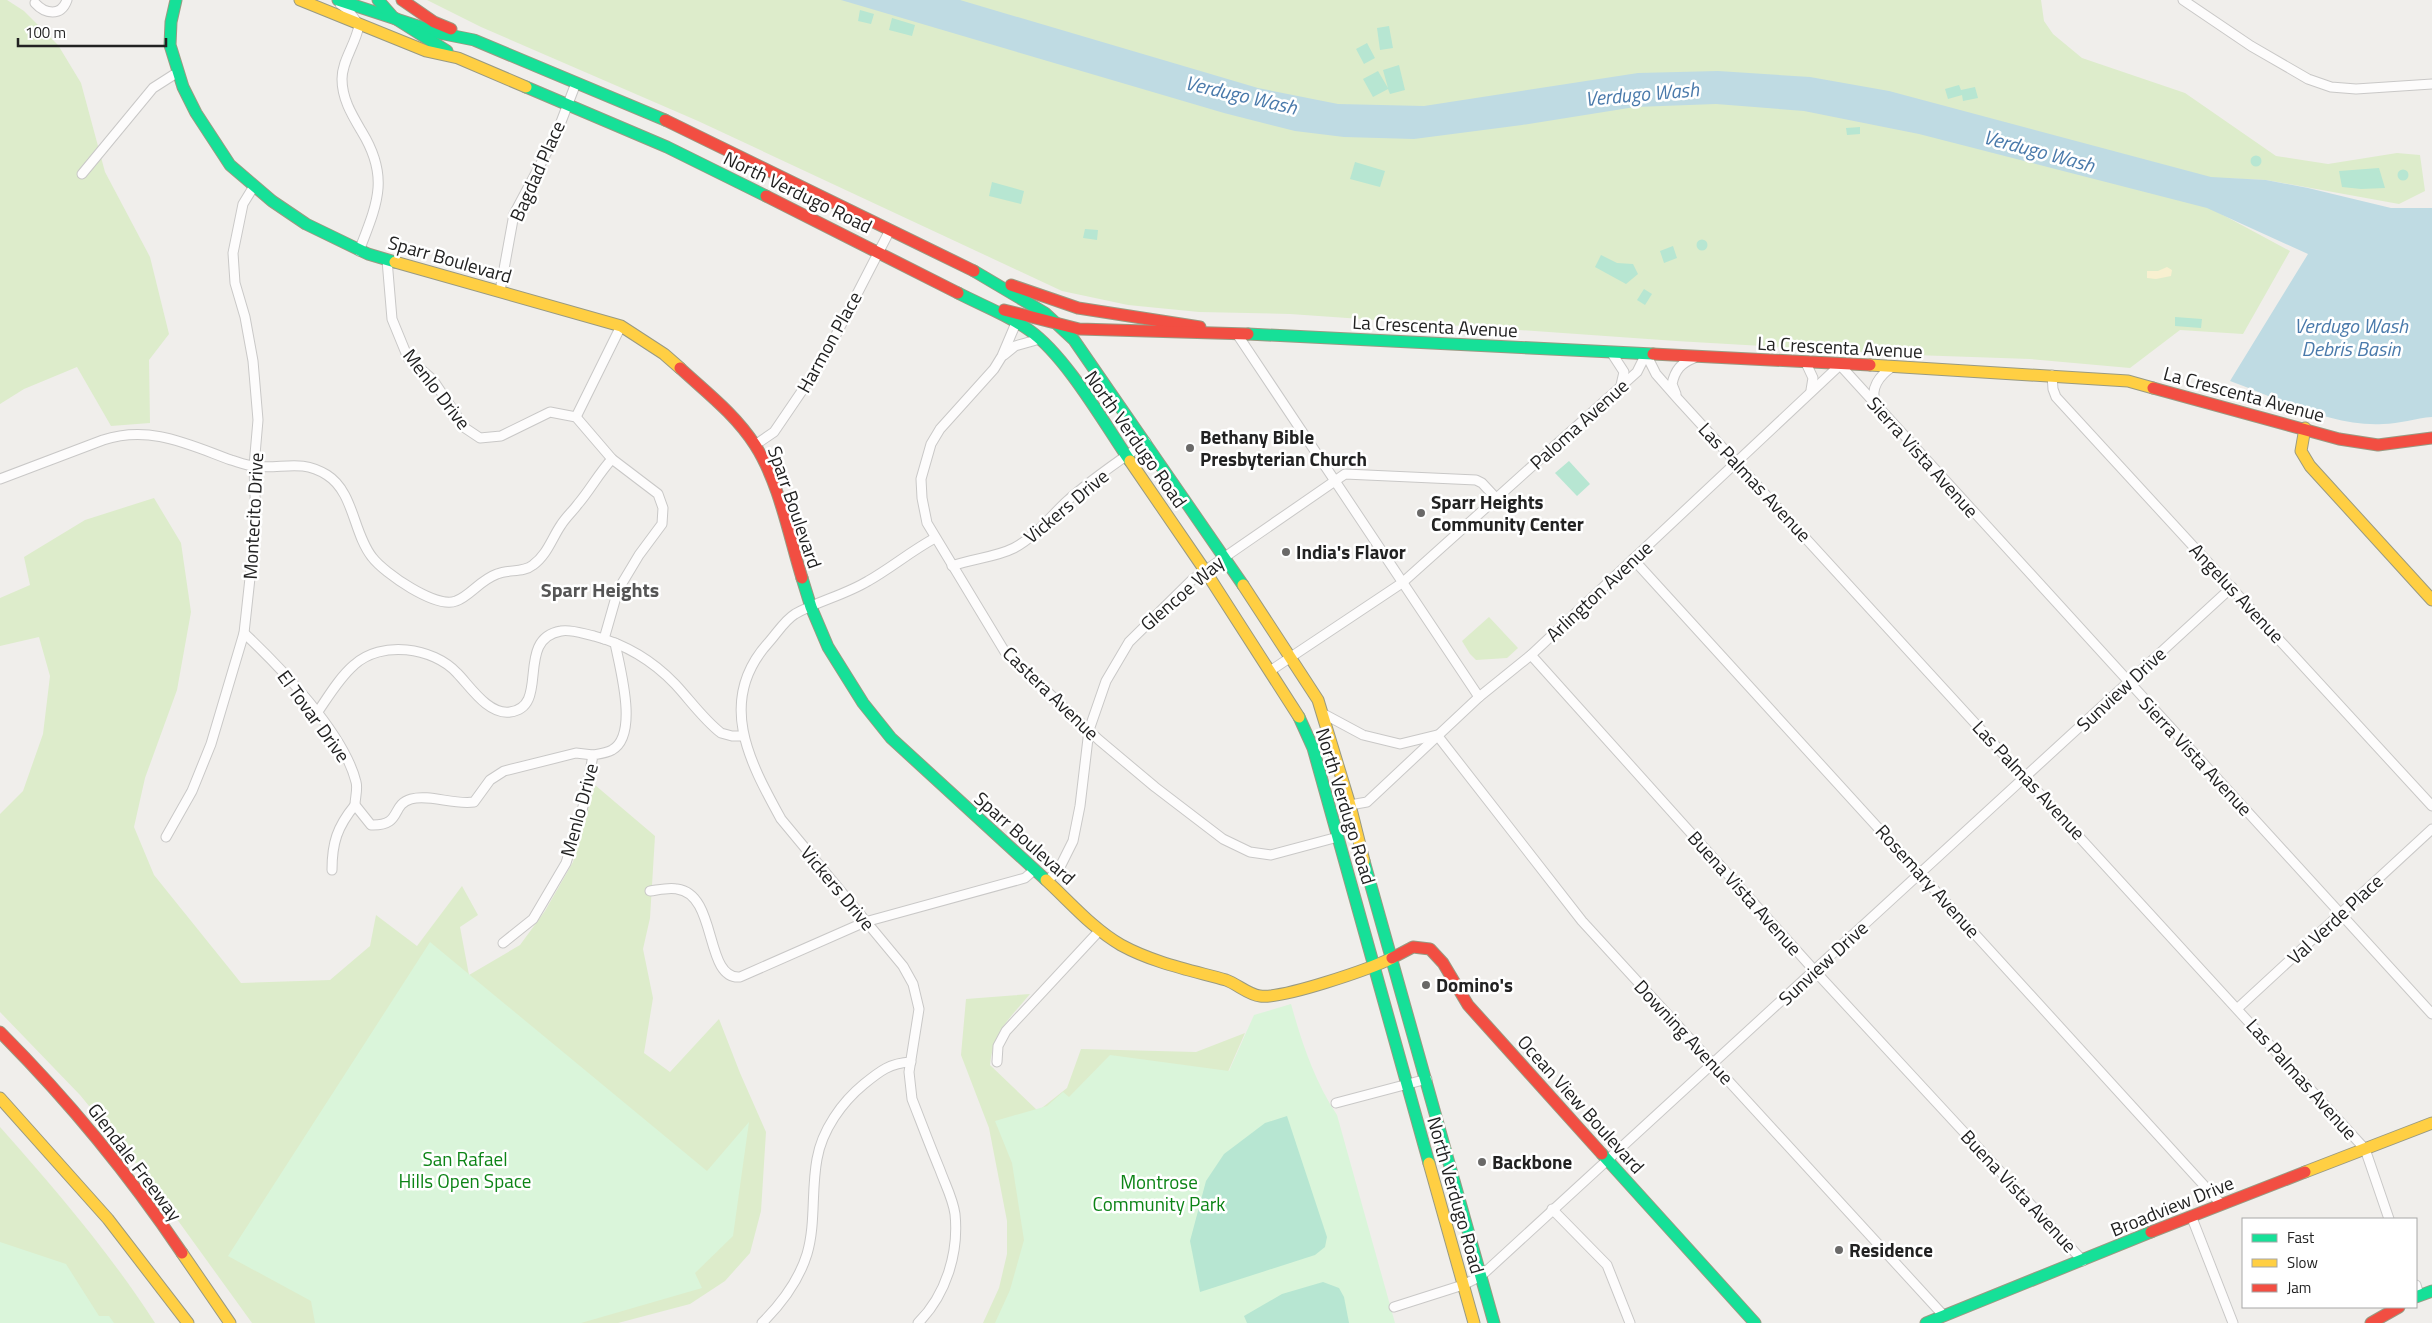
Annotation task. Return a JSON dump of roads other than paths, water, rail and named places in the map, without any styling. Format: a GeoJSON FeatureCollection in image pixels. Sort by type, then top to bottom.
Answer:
{"type":"FeatureCollection","features":[{"type":"Feature","properties":{"kind":"main road","name":"Sparr Boulevard"},"geometry":{"type":"LineString","coordinates":[[176,0],[170,37],[178,72],[196,113],[230,165],[254,186],[306,224],[359,251],[620,326],[664,354],[730,413],[755,445],[770,475],[811,607],[834,658],[863,703],[891,738],[1100,930],[1120,944],[1150,959],[1232,982],[1259,996]]}},
{"type":"Feature","properties":{"kind":"main road","name":"North Verdugo Road"},"geometry":{"type":"LineString","coordinates":[[300,0],[426,51],[458,58],[667,147],[878,251],[1016,323],[1040,339],[1062,363],[1204,570],[1302,724],[1312,748],[1338,837],[1474,1323]]}},
{"type":"Feature","properties":{"kind":"main road","name":"North Verdugo Road"},"geometry":{"type":"LineString","coordinates":[[338,0],[439,33],[474,40],[680,126],[980,274],[1017,295],[1059,324],[1083,352],[1146,442],[1224,556],[1318,700],[1350,805],[1364,861],[1427,1079],[1494,1323]]}},
{"type":"Feature","properties":{"kind":"main road"},"geometry":{"type":"LineString","coordinates":[[378,0],[393,17],[458,58]]}},
{"type":"Feature","properties":{"kind":"main road"},"geometry":{"type":"LineString","coordinates":[[402,0],[434,22],[474,40]]}},
{"type":"Feature","properties":{"kind":"main road","name":"La Crescenta Avenue"},"geometry":{"type":"LineString","coordinates":[[980,274],[1060,304],[1108,314],[1164,320],[1237,334]]}},
{"type":"Feature","properties":{"kind":"main road","name":"La Crescenta Avenue"},"geometry":{"type":"LineString","coordinates":[[963,296],[1030,318],[1079,328],[1611,352],[2052,375],[2128,381],[2305,428],[2339,439],[2378,445],[2432,438]]}},
{"type":"Feature","properties":{"kind":"main road"},"geometry":{"type":"LineString","coordinates":[[2305,428],[2301,451],[2310,466],[2432,600]]}},
{"type":"Feature","properties":{"kind":"main road","name":"Ocean View Boulevard"},"geometry":{"type":"LineString","coordinates":[[1259,996],[1277,995],[1374,966],[1391,956],[1413,947],[1430,949],[1438,955],[1468,1004],[1755,1323]]}},
{"type":"Feature","properties":{"kind":"main road","name":"Glendale Freeway"},"geometry":{"type":"LineString","coordinates":[[0,1032],[47,1080],[114,1159],[152,1210],[230,1323]]}},
{"type":"Feature","properties":{"kind":"main road"},"geometry":{"type":"LineString","coordinates":[[0,1098],[108,1219],[188,1323]]}},
{"type":"Feature","properties":{"kind":"main road","name":"Broadview Drive"},"geometry":{"type":"LineString","coordinates":[[1926,1323],[2192,1218],[2221,1204],[2432,1123]]}},
{"type":"Feature","properties":{"kind":"main road"},"geometry":{"type":"LineString","coordinates":[[2417,1292],[2432,1291]]}},
{"type":"Feature","properties":{"kind":"main road"},"geometry":{"type":"LineString","coordinates":[[2371,1323],[2396,1308]]}},
{"type":"Feature","properties":{"kind":"street"},"geometry":{"type":"LineString","coordinates":[[35,3],[45,11],[52,13],[59,11],[67,0]]}},
{"type":"Feature","properties":{"kind":"street"},"geometry":{"type":"LineString","coordinates":[[333,0],[348,10],[359,25],[343,68],[343,90],[347,108],[375,158],[379,183],[371,219],[359,251]]}},
{"type":"Feature","properties":{"kind":"street"},"geometry":{"type":"LineString","coordinates":[[2183,0],[2251,46],[2308,79],[2331,87],[2356,89],[2432,84]]}},
{"type":"Feature","properties":{"kind":"street"},"geometry":{"type":"LineString","coordinates":[[82,174],[153,88],[178,72]]}},
{"type":"Feature","properties":{"kind":"street","name":"Bagdad Place"},"geometry":{"type":"LineString","coordinates":[[500,291],[514,214],[556,135],[576,83]]}},
{"type":"Feature","properties":{"kind":"street","name":"Montecito Drive"},"geometry":{"type":"LineString","coordinates":[[166,836],[192,791],[211,744],[244,633],[256,523],[254,466],[258,420],[256,390],[245,317],[235,283],[232,253],[243,204],[254,186]]}},
{"type":"Feature","properties":{"kind":"street","name":"Harmon Place"},"geometry":{"type":"LineString","coordinates":[[755,445],[774,432],[822,360],[890,230]]}},
{"type":"Feature","properties":{"kind":"street","name":"Menlo Drive"},"geometry":{"type":"LineString","coordinates":[[387,260],[392,319],[408,358],[433,380],[465,428],[480,438],[501,436],[550,412],[576,417]]}},
{"type":"Feature","properties":{"kind":"street","name":"Castera Avenue"},"geometry":{"type":"LineString","coordinates":[[1016,323],[1002,356],[983,383],[940,429],[931,444],[921,479],[922,498],[927,523],[1005,652],[1155,788],[1223,839],[1237,847],[1260,855],[1271,855],[1338,837]]}},
{"type":"Feature","properties":{"kind":"street"},"geometry":{"type":"LineString","coordinates":[[604,639],[618,590],[639,555],[659,530],[663,518],[662,502],[656,491],[612,459],[576,417],[620,326]]}},
{"type":"Feature","properties":{"kind":"street"},"geometry":{"type":"LineString","coordinates":[[1237,334],[1479,698]]}},
{"type":"Feature","properties":{"kind":"street","name":"Castera Avenue"},"geometry":{"type":"LineString","coordinates":[[1002,356],[1015,346],[1040,339]]}},
{"type":"Feature","properties":{"kind":"street"},"geometry":{"type":"LineString","coordinates":[[1611,352],[1624,372],[1620,387]]}},
{"type":"Feature","properties":{"kind":"street","name":"Paloma Avenue"},"geometry":{"type":"LineString","coordinates":[[1270,671],[1402,583],[1637,372],[1646,354]]}},
{"type":"Feature","properties":{"kind":"street","name":"Las Palmas Avenue"},"geometry":{"type":"LineString","coordinates":[[1646,354],[1656,374],[1678,399],[2026,776],[2365,1149],[2389,1218]]}},
{"type":"Feature","properties":{"kind":"street"},"geometry":{"type":"LineString","coordinates":[[1678,399],[1672,384],[1674,377],[1683,363],[1696,357]]}},
{"type":"Feature","properties":{"kind":"street"},"geometry":{"type":"LineString","coordinates":[[1806,363],[1814,383],[1810,392]]}},
{"type":"Feature","properties":{"kind":"street","name":"Arlington Avenue"},"geometry":{"type":"LineString","coordinates":[[1350,805],[1366,802],[1437,735],[1531,655],[1840,365]]}},
{"type":"Feature","properties":{"kind":"street","name":"Sierra Vista Avenue"},"geometry":{"type":"LineString","coordinates":[[1840,365],[2432,1014]]}},
{"type":"Feature","properties":{"kind":"street"},"geometry":{"type":"LineString","coordinates":[[1877,406],[1873,399],[1875,385],[1880,377],[1892,367]]}},
{"type":"Feature","properties":{"kind":"street","name":"Angelus Avenue"},"geometry":{"type":"LineString","coordinates":[[2052,375],[2053,389],[2056,397],[2432,806]]}},
{"type":"Feature","properties":{"kind":"street"},"geometry":{"type":"LineString","coordinates":[[0,479],[121,434],[140,433],[159,436],[254,466],[302,465],[330,477],[347,501],[359,534],[373,559],[394,577],[428,597],[452,602],[458,600],[488,578],[499,573],[521,570],[534,565],[548,549],[561,524],[612,459]]}},
{"type":"Feature","properties":{"kind":"street","name":"Vickers Drive"},"geometry":{"type":"LineString","coordinates":[[952,566],[964,561],[993,557],[1015,548],[1033,536],[1079,491],[1146,442]]}},
{"type":"Feature","properties":{"kind":"street","name":"Glencoe Way"},"geometry":{"type":"LineString","coordinates":[[1047,882],[1059,869],[1073,841],[1080,806],[1089,730],[1106,681],[1129,642],[1204,570],[1348,473],[1476,480],[1482,483],[1496,498]]}},
{"type":"Feature","properties":{"kind":"street","name":"Vickers Drive"},"geometry":{"type":"LineString","coordinates":[[918,1323],[932,1309],[949,1274],[955,1242],[955,1225],[952,1200],[912,1098],[909,1084],[919,1009],[913,984],[904,966],[865,922],[782,819],[767,793],[744,736],[741,703],[749,669],[760,652],[793,615],[867,582],[935,538]]}},
{"type":"Feature","properties":{"kind":"street","name":"Rosemary Avenue"},"geometry":{"type":"LineString","coordinates":[[1633,559],[2221,1204]]}},
{"type":"Feature","properties":{"kind":"street","name":"Sunview Drive"},"geometry":{"type":"LineString","coordinates":[[1394,1307],[1463,1285],[1481,1276],[1606,1159],[1713,1064],[2232,587]]}},
{"type":"Feature","properties":{"kind":"street"},"geometry":{"type":"LineString","coordinates":[[317,713],[354,664],[371,655],[391,650],[428,653],[443,661],[456,672],[482,700],[497,710],[510,712],[521,708],[529,700],[533,687],[534,657],[540,646],[549,636],[561,631],[578,632],[604,639],[643,658],[661,671],[721,733],[732,736],[744,736]]}},
{"type":"Feature","properties":{"kind":"street","name":"El Tovar Drive"},"geometry":{"type":"LineString","coordinates":[[244,633],[276,663],[317,713],[347,758],[357,784],[355,805]]}},
{"type":"Feature","properties":{"kind":"street","name":"Menlo Drive"},"geometry":{"type":"LineString","coordinates":[[503,943],[533,919],[566,863],[586,800],[593,755],[611,751],[624,736],[625,706],[615,644]]}},
{"type":"Feature","properties":{"kind":"street","name":"Buena Vista Avenue"},"geometry":{"type":"LineString","coordinates":[[1531,655],[1814,970],[2083,1261]]}},
{"type":"Feature","properties":{"kind":"street"},"geometry":{"type":"LineString","coordinates":[[1322,713],[1363,734],[1400,744],[1437,735]]}},
{"type":"Feature","properties":{"kind":"street","name":"Downing Avenue"},"geometry":{"type":"LineString","coordinates":[[1437,735],[1582,921],[1944,1316]]}},
{"type":"Feature","properties":{"kind":"street"},"geometry":{"type":"LineString","coordinates":[[332,870],[332,846],[343,819],[355,805],[371,825],[382,825],[393,820],[401,806],[410,799],[462,804],[474,802],[490,780],[504,771],[576,753],[593,755]]}},
{"type":"Feature","properties":{"kind":"street","name":"Val Verde Place"},"geometry":{"type":"LineString","coordinates":[[2238,1008],[2432,829]]}},
{"type":"Feature","properties":{"kind":"street"},"geometry":{"type":"LineString","coordinates":[[650,891],[677,888],[691,895],[697,901],[720,964],[728,976],[740,977],[865,922],[1025,878],[1034,870]]}},
{"type":"Feature","properties":{"kind":"street"},"geometry":{"type":"LineString","coordinates":[[997,1062],[998,1046],[1006,1031],[1100,930]]}},
{"type":"Feature","properties":{"kind":"street"},"geometry":{"type":"LineString","coordinates":[[763,1323],[783,1300],[806,1256],[812,1229],[817,1160],[826,1132],[846,1101],[860,1087],[895,1062],[911,1062]]}},
{"type":"Feature","properties":{"kind":"street"},"geometry":{"type":"LineString","coordinates":[[1336,1103],[1427,1079]]}},
{"type":"Feature","properties":{"kind":"street"},"geometry":{"type":"LineString","coordinates":[[1552,1209],[1607,1265],[1630,1323]]}},
{"type":"Feature","properties":{"kind":"street"},"geometry":{"type":"LineString","coordinates":[[2192,1218],[2234,1323]]}},
{"type":"Feature","properties":{"kind":"water"},"geometry":{"type":"Polygon","coordinates":[[[841,0],[960,0],[1258,88],[1338,104],[1424,106],[1638,73],[1718,71],[1810,77],[1889,91],[2211,177],[2266,180],[2391,208],[2432,208],[2432,417],[2389,424],[2363,424],[2344,421],[2305,410],[2230,381],[2308,254],[2207,208],[1919,134],[1804,111],[1716,104],[1635,107],[1522,125],[1414,139],[1344,137],[1295,131],[1224,113],[841,0]]]}},
{"type":"Feature","properties":{"kind":"place","name":"Bethany Bible Presbyterian Church"},"geometry":{"type":"Point","coordinates":[1190,448]}},
{"type":"Feature","properties":{"kind":"place","name":"Sparr Heights Community Center"},"geometry":{"type":"Point","coordinates":[1421,513]}},
{"type":"Feature","properties":{"kind":"place","name":"India's Flavor"},"geometry":{"type":"Point","coordinates":[1286,552]}},
{"type":"Feature","properties":{"kind":"place","name":"Domino's"},"geometry":{"type":"Point","coordinates":[1426,985]}},
{"type":"Feature","properties":{"kind":"place","name":"Backbone"},"geometry":{"type":"Point","coordinates":[1482,1162]}},
{"type":"Feature","properties":{"kind":"place","name":"Residence"},"geometry":{"type":"Point","coordinates":[1839,1250]}},
{"type":"Feature","properties":{"kind":"district","name":"Sparr Heights"},"geometry":{"type":"Point","coordinates":[600,590]}},
{"type":"Feature","properties":{"kind":"water label","name":"Verdugo Wash"},"geometry":{"type":"Point","coordinates":[1642,94]}},
{"type":"Feature","properties":{"kind":"water label","name":"Verdugo Wash"},"geometry":{"type":"Point","coordinates":[1241,95]}},
{"type":"Feature","properties":{"kind":"water label","name":"Verdugo Wash"},"geometry":{"type":"Point","coordinates":[2039,151]}},
{"type":"Feature","properties":{"kind":"water label","name":"Verdugo Wash Debris Basin"},"geometry":{"type":"Point","coordinates":[2351,338]}},
{"type":"Feature","properties":{"kind":"park label","name":"San Rafael Hills Open Space"},"geometry":{"type":"Point","coordinates":[465,1170]}},
{"type":"Feature","properties":{"kind":"park label","name":"Montrose Community Park"},"geometry":{"type":"Point","coordinates":[1159,1193]}}]}
